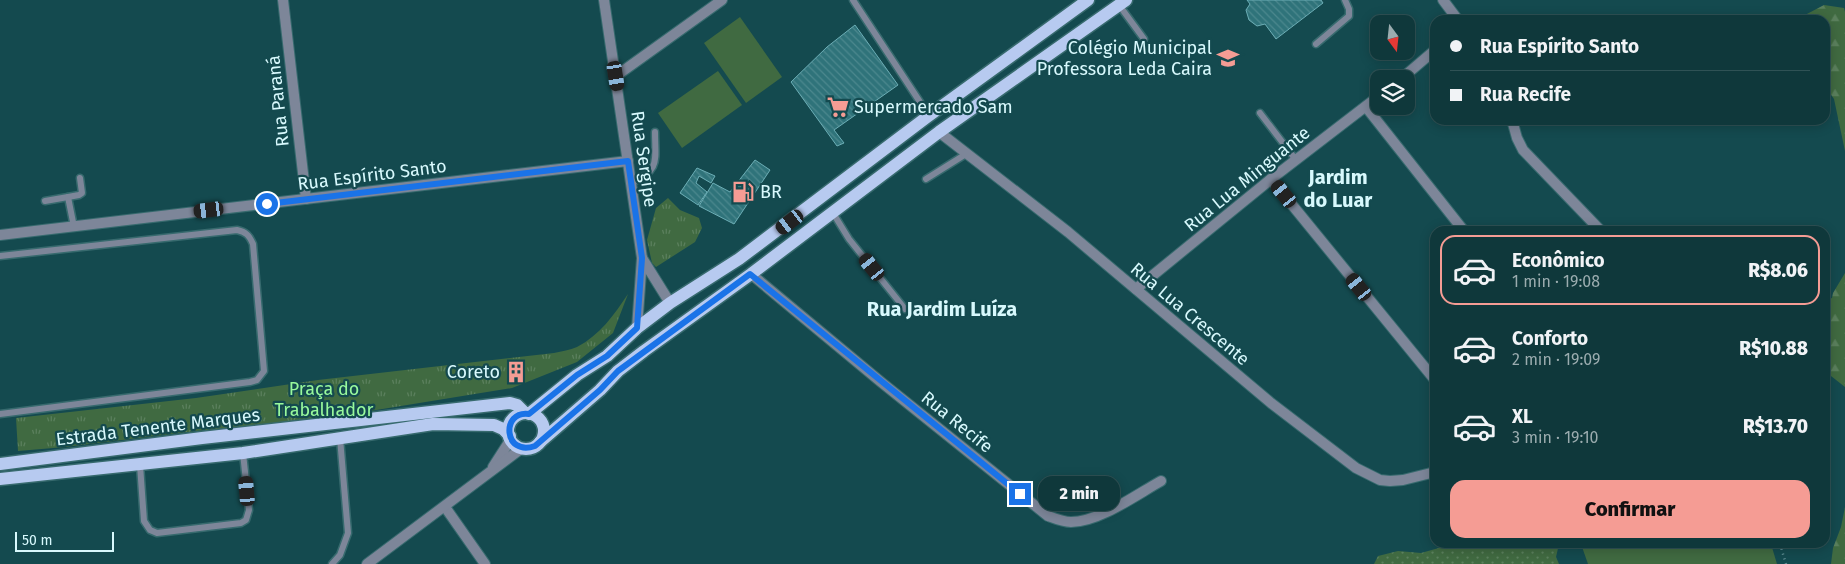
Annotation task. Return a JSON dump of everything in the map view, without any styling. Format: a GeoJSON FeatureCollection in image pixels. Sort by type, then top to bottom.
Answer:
{"type":"FeatureCollection","features":[{"type":"Feature","properties":{"kind":"main road"},"geometry":{"type":"LineString","coordinates":[[1088,0],[739,259],[670,303],[637,328],[607,356],[577,375],[527,413],[513,419],[510,424],[510,438],[515,445],[529,448],[540,442],[600,390],[618,371],[833,213],[939,132],[1122,3]]}},
{"type":"Feature","properties":{"kind":"main road"},"geometry":{"type":"LineString","coordinates":[[644,352],[649,341],[675,322],[676,319],[670,303]]}},
{"type":"Feature","properties":{"kind":"main road","name":"Estrada Tenente Marques"},"geometry":{"type":"LineString","coordinates":[[0,464],[202,438],[510,403],[517,405],[527,413]]}},
{"type":"Feature","properties":{"kind":"main road"},"geometry":{"type":"LineString","coordinates":[[527,413],[539,418],[544,427],[540,442]]}},
{"type":"Feature","properties":{"kind":"main road","name":"Estrada Tenente Marques"},"geometry":{"type":"LineString","coordinates":[[0,479],[244,453],[433,424],[494,425],[503,429],[510,438]]}},
{"type":"Feature","properties":{"kind":"street","name":"Rua Paraná"},"geometry":{"type":"LineString","coordinates":[[283,0],[306,199]]}},
{"type":"Feature","properties":{"kind":"street","name":"Rua Sergipe"},"geometry":{"type":"LineString","coordinates":[[604,0],[642,258],[637,328]]}},
{"type":"Feature","properties":{"kind":"street"},"geometry":{"type":"LineString","coordinates":[[616,76],[722,0]]}},
{"type":"Feature","properties":{"kind":"street"},"geometry":{"type":"LineString","coordinates":[[1443,0],[1454,15]]}},
{"type":"Feature","properties":{"kind":"street"},"geometry":{"type":"LineString","coordinates":[[1412,70],[1430,54]]}},
{"type":"Feature","properties":{"kind":"street","name":"Rua Lua Minguante"},"geometry":{"type":"LineString","coordinates":[[1136,289],[1271,179],[1370,104]]}},
{"type":"Feature","properties":{"kind":"street"},"geometry":{"type":"LineString","coordinates":[[1366,107],[1460,226]]}},
{"type":"Feature","properties":{"kind":"street"},"geometry":{"type":"LineString","coordinates":[[1513,125],[1523,150],[1596,226]]}},
{"type":"Feature","properties":{"kind":"street","name":"Rua Lua Crescente"},"geometry":{"type":"LineString","coordinates":[[939,132],[1068,232],[1271,403],[1361,472],[1380,480],[1390,481],[1430,473]]}},
{"type":"Feature","properties":{"kind":"street","name":"Rua Espírito Santo"},"geometry":{"type":"LineString","coordinates":[[0,235],[628,161]]}},
{"type":"Feature","properties":{"kind":"street"},"geometry":{"type":"LineString","coordinates":[[1271,179],[1430,374]]}},
{"type":"Feature","properties":{"kind":"street","name":"Rua Sergipe"},"geometry":{"type":"LineString","coordinates":[[642,258],[670,303]]}},
{"type":"Feature","properties":{"kind":"street","name":"Rua Recife"},"geometry":{"type":"LineString","coordinates":[[750,274],[1048,516],[1071,522],[1086,520],[1161,481]]}},
{"type":"Feature","properties":{"kind":"street"},"geometry":{"type":"LineString","coordinates":[[488,474],[510,438]]}},
{"type":"Feature","properties":{"kind":"street"},"geometry":{"type":"LineString","coordinates":[[367,564],[522,448]]}},
{"type":"Feature","properties":{"kind":"street"},"geometry":{"type":"LineString","coordinates":[[445,507],[485,564]]}},
{"type":"Feature","properties":{"kind":"lane"},"geometry":{"type":"LineString","coordinates":[[853,0],[928,117]]}},
{"type":"Feature","properties":{"kind":"lane"},"geometry":{"type":"LineString","coordinates":[[1316,44],[1349,16],[1349,9],[1345,0]]}},
{"type":"Feature","properties":{"kind":"lane"},"geometry":{"type":"LineString","coordinates":[[1122,3],[1144,39]]}},
{"type":"Feature","properties":{"kind":"lane"},"geometry":{"type":"LineString","coordinates":[[1260,113],[1296,160]]}},
{"type":"Feature","properties":{"kind":"lane"},"geometry":{"type":"LineString","coordinates":[[631,183],[649,173],[655,164],[655,132]]}},
{"type":"Feature","properties":{"kind":"lane"},"geometry":{"type":"LineString","coordinates":[[926,179],[966,154]]}},
{"type":"Feature","properties":{"kind":"lane"},"geometry":{"type":"LineString","coordinates":[[45,201],[79,195],[82,193],[80,178]]}},
{"type":"Feature","properties":{"kind":"lane"},"geometry":{"type":"LineString","coordinates":[[68,197],[74,226]]}},
{"type":"Feature","properties":{"kind":"lane"},"geometry":{"type":"LineString","coordinates":[[833,213],[849,239],[905,309]]}},
{"type":"Feature","properties":{"kind":"lane"},"geometry":{"type":"LineString","coordinates":[[0,256],[237,230],[245,231],[250,236],[253,244],[264,371],[257,380],[250,382],[0,414]]}},
{"type":"Feature","properties":{"kind":"lane"},"geometry":{"type":"LineString","coordinates":[[332,564],[340,555],[348,533],[340,438]]}},
{"type":"Feature","properties":{"kind":"lane"},"geometry":{"type":"LineString","coordinates":[[140,465],[144,521],[150,530],[157,533],[241,523],[246,520],[249,510],[244,453]]}},
{"type":"Feature","properties":{"kind":"path"},"geometry":{"type":"LineString","coordinates":[[1781,548],[1786,564]]}},
{"type":"Feature","properties":{"kind":"green space"},"geometry":{"type":"Polygon","coordinates":[[[1824,5],[1844,8],[1845,151],[1834,99],[1830,93],[1830,15],[1805,15],[1824,5]]]}},
{"type":"Feature","properties":{"kind":"green space"},"geometry":{"type":"Polygon","coordinates":[[[740,17],[782,77],[746,103],[704,43],[740,17]]]}},
{"type":"Feature","properties":{"kind":"green space"},"geometry":{"type":"Polygon","coordinates":[[[718,71],[742,105],[682,148],[658,113],[718,71]]]}},
{"type":"Feature","properties":{"kind":"green space"},"geometry":{"type":"Polygon","coordinates":[[[668,198],[680,210],[699,218],[702,228],[695,242],[656,267],[652,263],[647,240],[656,208],[668,198]]]}},
{"type":"Feature","properties":{"kind":"green space"},"geometry":{"type":"Polygon","coordinates":[[[1845,273],[1845,387],[1831,376],[1830,372],[1830,299],[1845,273]]]}},
{"type":"Feature","properties":{"kind":"green space","name":"Praça do Trabalhador"},"geometry":{"type":"Polygon","coordinates":[[[628,294],[613,333],[577,362],[512,388],[321,419],[18,451],[16,418],[196,398],[318,380],[569,350],[593,337],[612,317],[628,294]]]}},
{"type":"Feature","properties":{"kind":"green space"},"geometry":{"type":"Polygon","coordinates":[[[1845,507],[1845,564],[1831,564],[1833,548],[1841,527],[1845,507]]]}},
{"type":"Feature","properties":{"kind":"green space"},"geometry":{"type":"Polygon","coordinates":[[[1439,548],[1558,548],[1556,557],[1559,564],[1374,564],[1378,556],[1398,551],[1421,553],[1439,548]]]}},
{"type":"Feature","properties":{"kind":"green space"},"geometry":{"type":"Polygon","coordinates":[[[1582,548],[1772,548],[1777,564],[1588,564],[1582,548]]]}},
{"type":"Feature","properties":{"kind":"building"},"geometry":{"type":"Polygon","coordinates":[[[1247,0],[1321,0],[1323,3],[1276,39],[1265,24],[1257,26],[1249,20],[1246,10],[1250,4],[1247,0]]]}},
{"type":"Feature","properties":{"kind":"building","name":"Supermercado Sam"},"geometry":{"type":"Polygon","coordinates":[[[855,25],[898,85],[834,130],[844,143],[837,146],[791,82],[827,47],[855,25]]]}},
{"type":"Feature","properties":{"kind":"building","name":"BR"},"geometry":{"type":"Polygon","coordinates":[[[755,160],[770,170],[734,224],[699,206],[713,183],[730,192],[755,160]]]}},
{"type":"Feature","properties":{"kind":"building"},"geometry":{"type":"Polygon","coordinates":[[[697,168],[715,176],[711,183],[699,176],[696,183],[707,192],[698,205],[680,193],[697,168]]]}},
{"type":"Feature","properties":{"kind":"building","name":"Coreto"},"geometry":{"type":"Polygon","coordinates":[[[516,364],[522,366],[524,372],[522,378],[516,380],[510,378],[508,372],[510,366],[516,364]]]}},
{"type":"Feature","properties":{"kind":"place","name":"Colégio Municipal Professora Leda Caira"},"geometry":{"type":"Point","coordinates":[1228,58]}},
{"type":"Feature","properties":{"kind":"place","name":"Supermercado Sam"},"geometry":{"type":"Point","coordinates":[838,107]}},
{"type":"Feature","properties":{"kind":"place","name":"BR"},"geometry":{"type":"Point","coordinates":[743,192]}},
{"type":"Feature","properties":{"kind":"place","name":"Coreto"},"geometry":{"type":"Point","coordinates":[516,372]}},
{"type":"Feature","properties":{"kind":"district","name":"Jardim do Luar"},"geometry":{"type":"Point","coordinates":[1338,188]}},
{"type":"Feature","properties":{"kind":"district","name":"Rua Jardim Luíza"},"geometry":{"type":"Point","coordinates":[942,309]}},
{"type":"Feature","properties":{"kind":"route"},"geometry":{"type":"LineString","coordinates":[[267,204],[628,161],[642,258],[637,328],[607,356],[577,375],[529,414],[521,414],[513,419],[509,430],[515,445],[522,448],[535,446],[600,390],[618,371],[750,274],[1020,494]]}}]}
